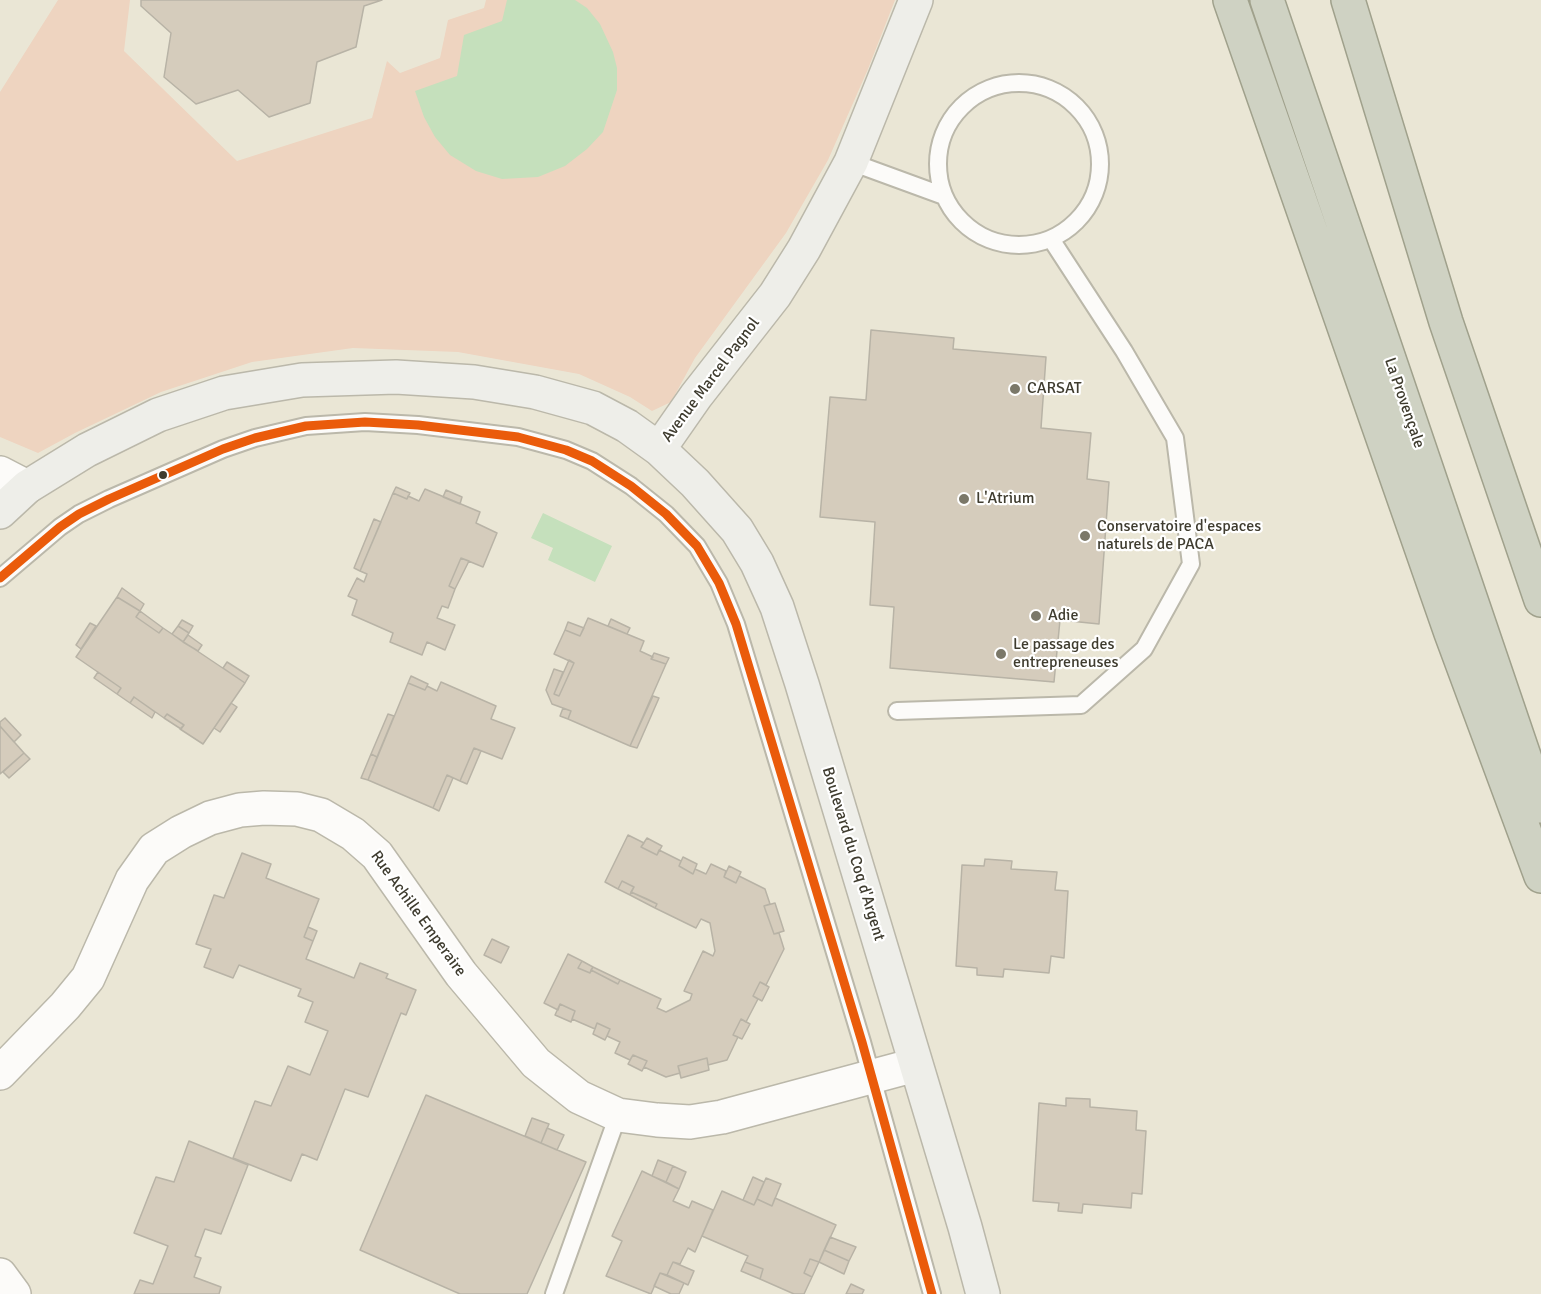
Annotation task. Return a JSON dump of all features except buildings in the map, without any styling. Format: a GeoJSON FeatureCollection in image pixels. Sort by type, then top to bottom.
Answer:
{"type":"FeatureCollection","features":[{"type":"Feature","properties":{"kind":"highway"},"geometry":{"type":"LineString","coordinates":[[1230,0],[1451,633],[1541,876]]}},
{"type":"Feature","properties":{"kind":"highway","name":"La Provençale"},"geometry":{"type":"LineString","coordinates":[[1267,0],[1541,806]]}},
{"type":"Feature","properties":{"kind":"highway"},"geometry":{"type":"LineString","coordinates":[[1347,0],[1446,322],[1541,600]]}},
{"type":"Feature","properties":{"kind":"street","name":"Avenue Marcel Pagnol"},"geometry":{"type":"LineString","coordinates":[[0,512],[13,480],[87,450],[158,415],[224,393],[302,380],[396,377],[474,382],[535,393],[593,408],[627,426],[659,449],[696,396],[775,295],[804,249],[850,162],[916,0]]}},
{"type":"Feature","properties":{"kind":"street","name":"Boulevard du Coq d'Argent"},"geometry":{"type":"LineString","coordinates":[[659,449],[695,483],[737,530],[757,563],[777,607],[802,684],[982,1294]]}},
{"type":"Feature","properties":{"kind":"street","name":"Rue Achille Emperaire"},"geometry":{"type":"LineString","coordinates":[[0,1073],[65,1006],[88,978],[132,880],[154,849],[210,818],[240,810],[297,809],[321,815],[345,829],[378,855],[461,974],[536,1063],[579,1096],[618,1115],[690,1122],[722,1117],[915,1065]]}},
{"type":"Feature","properties":{"kind":"street"},"geometry":{"type":"LineString","coordinates":[[0,1275],[14,1294]]}},
{"type":"Feature","properties":{"kind":"lane"},"geometry":{"type":"LineString","coordinates":[[1018,82],[1049,88],[1073,102],[1090,123],[1100,149],[1100,177],[1091,203],[1074,225],[1051,239],[1026,245],[1001,244],[977,234],[958,218],[944,196],[938,170],[940,142],[952,117],[971,98],[996,85],[1018,82]]}},
{"type":"Feature","properties":{"kind":"lane"},"geometry":{"type":"LineString","coordinates":[[850,162],[944,196]]}},
{"type":"Feature","properties":{"kind":"lane"},"geometry":{"type":"LineString","coordinates":[[897,711],[1081,705],[1144,649],[1191,564],[1175,438],[1124,351],[1051,239]]}},
{"type":"Feature","properties":{"kind":"lane"},"geometry":{"type":"LineString","coordinates":[[0,578],[60,527],[99,504],[223,449],[255,438],[306,426],[365,422],[418,425],[518,437],[566,450],[631,486],[666,514],[697,546],[724,593],[736,624],[872,1076],[932,1294]]}},
{"type":"Feature","properties":{"kind":"lane"},"geometry":{"type":"LineString","coordinates":[[554,1294],[618,1115]]}},
{"type":"Feature","properties":{"kind":"shaded area"},"geometry":{"type":"Polygon","coordinates":[[[58,0],[130,0],[124,51],[237,161],[372,118],[387,61],[400,73],[440,58],[448,20],[484,8],[486,0],[895,0],[828,160],[786,233],[695,358],[671,402],[652,411],[630,397],[579,374],[458,352],[353,348],[252,362],[161,392],[38,453],[0,437],[0,92],[58,0]]]}},
{"type":"Feature","properties":{"kind":"shaded area"},"geometry":{"type":"Polygon","coordinates":[[[507,0],[575,0],[587,8],[600,24],[613,52],[617,68],[617,90],[603,132],[587,149],[565,166],[538,177],[502,179],[476,171],[450,155],[435,137],[424,117],[415,91],[457,76],[464,35],[502,21],[507,0]]]}},
{"type":"Feature","properties":{"kind":"shaded area"},"geometry":{"type":"Polygon","coordinates":[[[543,513],[612,546],[595,582],[548,560],[553,548],[531,538],[543,513]]]}},
{"type":"Feature","properties":{"kind":"transit line"},"geometry":{"type":"LineString","coordinates":[[0,578],[60,527],[79,514],[109,499],[223,449],[255,438],[306,426],[365,422],[418,425],[518,437],[566,450],[592,461],[631,486],[666,514],[697,546],[719,583],[736,624],[862,1042],[932,1294]]}},
{"type":"Feature","properties":{"kind":"place","name":"CARSAT"},"geometry":{"type":"Point","coordinates":[1015,389]}},
{"type":"Feature","properties":{"kind":"place","name":"L'Atrium"},"geometry":{"type":"Point","coordinates":[964,499]}},
{"type":"Feature","properties":{"kind":"place","name":"Conservatoire d'espaces naturels de PACA"},"geometry":{"type":"Point","coordinates":[1085,536]}},
{"type":"Feature","properties":{"kind":"place","name":"Adie"},"geometry":{"type":"Point","coordinates":[1036,616]}},
{"type":"Feature","properties":{"kind":"place","name":"Le passage des entrepreneuses"},"geometry":{"type":"Point","coordinates":[1001,654]}}]}
